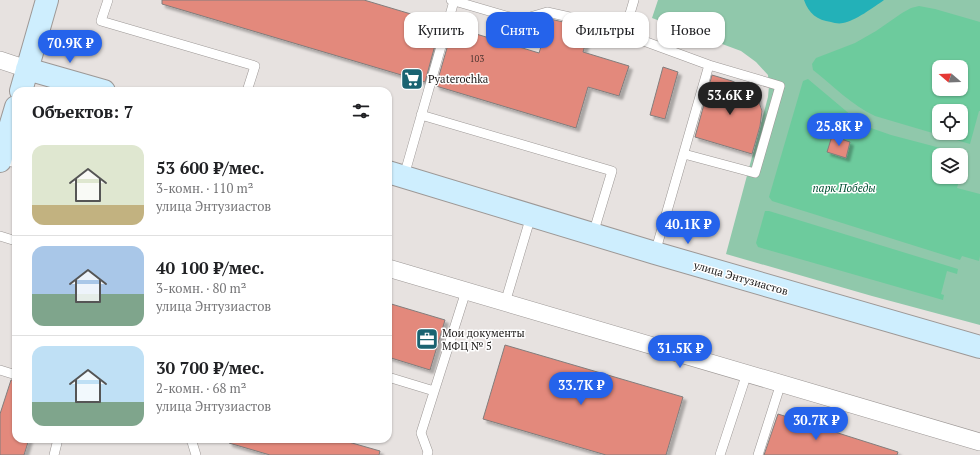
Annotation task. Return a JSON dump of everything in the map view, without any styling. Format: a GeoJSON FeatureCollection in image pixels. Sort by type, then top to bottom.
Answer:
{"type":"FeatureCollection","features":[{"type":"Feature","properties":{"kind":"main road"},"geometry":{"type":"LineString","coordinates":[[22,87],[47,0]]}},
{"type":"Feature","properties":{"kind":"main road"},"geometry":{"type":"LineString","coordinates":[[27,69],[90,87]]}},
{"type":"Feature","properties":{"kind":"main road"},"geometry":{"type":"LineString","coordinates":[[6,159],[12,128]]}},
{"type":"Feature","properties":{"kind":"main road","name":"улица Энтузиастов"},"geometry":{"type":"LineString","coordinates":[[396,174],[655,253],[980,347]]}},
{"type":"Feature","properties":{"kind":"street"},"geometry":{"type":"LineString","coordinates":[[0,60],[27,69]]}},
{"type":"Feature","properties":{"kind":"street"},"geometry":{"type":"LineString","coordinates":[[392,269],[980,442]]}},
{"type":"Feature","properties":{"kind":"lane"},"geometry":{"type":"LineString","coordinates":[[108,0],[101,21],[255,66],[249,87]]}},
{"type":"Feature","properties":{"kind":"lane"},"geometry":{"type":"LineString","coordinates":[[396,174],[421,115],[453,0],[520,20],[547,12],[562,15]]}},
{"type":"Feature","properties":{"kind":"lane"},"geometry":{"type":"LineString","coordinates":[[630,12],[634,0]]}},
{"type":"Feature","properties":{"kind":"lane"},"geometry":{"type":"LineString","coordinates":[[649,43],[709,65],[780,86],[755,173],[684,154]]}},
{"type":"Feature","properties":{"kind":"lane"},"geometry":{"type":"LineString","coordinates":[[655,253],[709,65]]}},
{"type":"Feature","properties":{"kind":"lane"},"geometry":{"type":"LineString","coordinates":[[421,115],[612,171],[593,234]]}},
{"type":"Feature","properties":{"kind":"lane"},"geometry":{"type":"LineString","coordinates":[[505,303],[531,216]]}},
{"type":"Feature","properties":{"kind":"lane"},"geometry":{"type":"LineString","coordinates":[[0,236],[12,240]]}},
{"type":"Feature","properties":{"kind":"lane"},"geometry":{"type":"LineString","coordinates":[[427,455],[428,452],[421,433],[466,291]]}},
{"type":"Feature","properties":{"kind":"lane"},"geometry":{"type":"LineString","coordinates":[[0,370],[12,374]]}},
{"type":"Feature","properties":{"kind":"lane"},"geometry":{"type":"LineString","coordinates":[[720,455],[747,374]]}},
{"type":"Feature","properties":{"kind":"lane"},"geometry":{"type":"LineString","coordinates":[[392,378],[434,391]]}},
{"type":"Feature","properties":{"kind":"lane"},"geometry":{"type":"LineString","coordinates":[[758,455],[781,383]]}},
{"type":"Feature","properties":{"kind":"lane"},"geometry":{"type":"LineString","coordinates":[[54,455],[57,443]]}},
{"type":"Feature","properties":{"kind":"lane"},"geometry":{"type":"LineString","coordinates":[[192,443],[196,455]]}},
{"type":"Feature","properties":{"kind":"green space","name":"парк Победы"},"geometry":{"type":"Polygon","coordinates":[[[658,0],[980,0],[980,325],[726,254],[768,97],[768,75],[756,62],[741,51],[725,45],[725,12],[657,12],[657,20],[652,18],[658,0]]]}},
{"type":"Feature","properties":{"kind":"green space"},"geometry":{"type":"Polygon","coordinates":[[[919,6],[980,22],[980,111],[970,144],[956,140],[968,140],[968,104],[932,104],[932,133],[875,116],[867,112],[813,70],[812,64],[816,58],[855,43],[902,13],[919,6]]]}},
{"type":"Feature","properties":{"kind":"green space"},"geometry":{"type":"Polygon","coordinates":[[[808,79],[858,121],[871,128],[940,148],[932,148],[932,184],[958,184],[957,188],[980,194],[979,261],[962,256],[960,260],[772,201],[769,197],[803,81],[808,79]]]}},
{"type":"Feature","properties":{"kind":"green space"},"geometry":{"type":"Polygon","coordinates":[[[765,211],[958,269],[957,274],[947,271],[941,294],[944,295],[943,300],[758,247],[756,243],[765,211]]]}},
{"type":"Feature","properties":{"kind":"water"},"geometry":{"type":"Polygon","coordinates":[[[804,0],[884,0],[859,17],[848,22],[835,23],[822,20],[814,16],[808,9],[804,0]]]}},
{"type":"Feature","properties":{"kind":"building"},"geometry":{"type":"Polygon","coordinates":[[[162,0],[364,0],[404,12],[404,48],[434,48],[425,82],[162,4],[162,0]]]}},
{"type":"Feature","properties":{"kind":"building"},"geometry":{"type":"Polygon","coordinates":[[[554,20],[562,22],[562,48],[584,48],[583,52],[629,66],[619,96],[588,87],[576,128],[436,86],[447,48],[478,48],[478,35],[486,37],[486,48],[522,48],[539,53],[541,48],[554,48],[554,20]]]}},
{"type":"Feature","properties":{"kind":"building"},"geometry":{"type":"Polygon","coordinates":[[[663,67],[678,72],[665,119],[650,115],[663,67]]]}},
{"type":"Feature","properties":{"kind":"building"},"geometry":{"type":"Polygon","coordinates":[[[712,75],[745,87],[757,96],[762,111],[760,126],[752,154],[695,137],[712,75]]]}},
{"type":"Feature","properties":{"kind":"building"},"geometry":{"type":"Polygon","coordinates":[[[832,136],[850,142],[846,158],[827,152],[832,136]]]}},
{"type":"Feature","properties":{"kind":"building"},"geometry":{"type":"Polygon","coordinates":[[[392,304],[445,320],[430,370],[392,358],[392,304]]]}},
{"type":"Feature","properties":{"kind":"building"},"geometry":{"type":"Polygon","coordinates":[[[505,345],[683,397],[666,455],[606,455],[483,419],[505,345]]]}},
{"type":"Feature","properties":{"kind":"building"},"geometry":{"type":"Polygon","coordinates":[[[12,380],[12,443],[28,443],[24,455],[0,455],[0,414],[12,380]]]}},
{"type":"Feature","properties":{"kind":"building"},"geometry":{"type":"Polygon","coordinates":[[[778,414],[898,452],[897,455],[764,455],[778,414]]]}},
{"type":"Feature","properties":{"kind":"building"},"geometry":{"type":"Polygon","coordinates":[[[229,443],[352,443],[380,451],[379,455],[270,455],[229,443]]]}},
{"type":"Feature","properties":{"kind":"place","name":"Pyaterochka"},"geometry":{"type":"Point","coordinates":[412,79]}},
{"type":"Feature","properties":{"kind":"place","name":"Мои документы МФЦ № 5"},"geometry":{"type":"Point","coordinates":[427,339]}}]}
